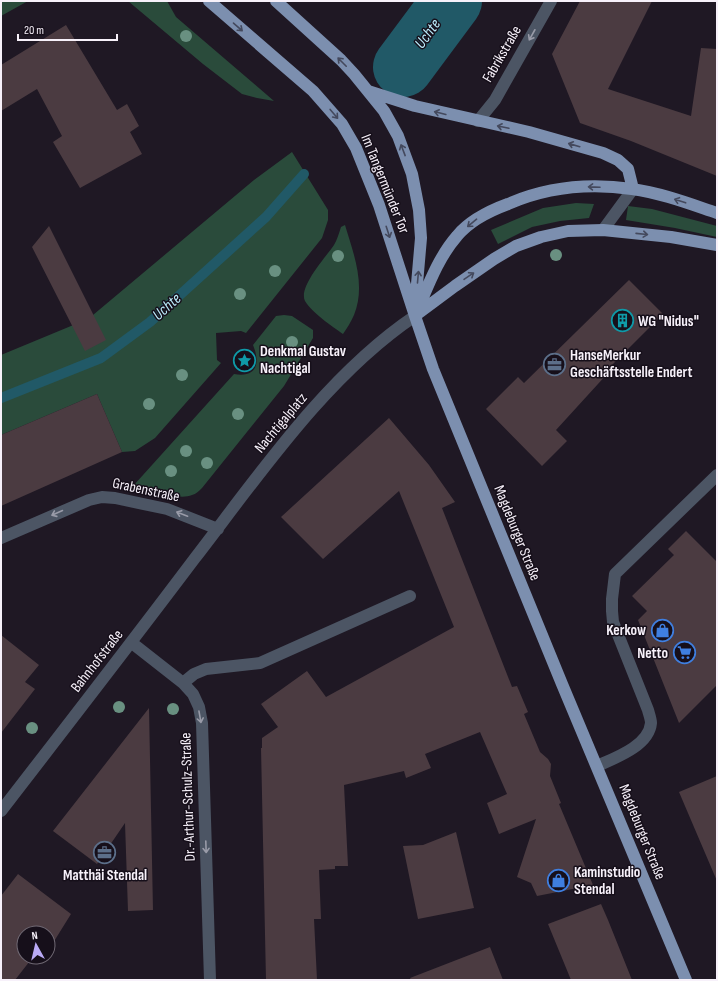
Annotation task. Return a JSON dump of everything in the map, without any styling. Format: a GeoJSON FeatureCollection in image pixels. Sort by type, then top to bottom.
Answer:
{"type":"FeatureCollection","features":[{"type":"Feature","properties":{"kind":"main road","name":"Im Tangermünder Tor"},"geometry":{"type":"LineString","coordinates":[[209,1],[313,91],[342,124],[356,148],[379,205],[415,316]]}},
{"type":"Feature","properties":{"kind":"main road"},"geometry":{"type":"LineString","coordinates":[[276,1],[341,60],[368,91],[415,106],[529,132],[603,153],[618,160],[628,169],[633,189]]}},
{"type":"Feature","properties":{"kind":"main road","name":"Magdeburger Straße"},"geometry":{"type":"LineString","coordinates":[[368,91],[384,111],[398,136],[412,174],[419,210],[421,238],[415,316],[433,369],[562,684],[686,980]]}},
{"type":"Feature","properties":{"kind":"main road","name":"Nachtigalplatz"},"geometry":{"type":"LineString","coordinates":[[415,316],[446,250],[458,234],[478,218],[490,211],[529,196],[558,189],[592,186],[633,189],[673,199],[717,213]]}},
{"type":"Feature","properties":{"kind":"main road","name":"Nachtigalplatz"},"geometry":{"type":"LineString","coordinates":[[415,316],[455,286],[516,246],[541,237],[568,231],[604,230],[671,237],[717,245]]}},
{"type":"Feature","properties":{"kind":"street","name":"Fabrikstraße"},"geometry":{"type":"LineString","coordinates":[[478,121],[495,100],[551,1]]}},
{"type":"Feature","properties":{"kind":"street"},"geometry":{"type":"LineString","coordinates":[[604,230],[633,189]]}},
{"type":"Feature","properties":{"kind":"street","name":"Nachtigalplatz"},"geometry":{"type":"LineString","coordinates":[[218,529],[298,426],[335,385],[376,344],[415,316]]}},
{"type":"Feature","properties":{"kind":"street"},"geometry":{"type":"LineString","coordinates":[[597,766],[624,753],[638,743],[647,735],[651,722],[648,710],[613,622],[612,599],[615,574],[717,475]]}},
{"type":"Feature","properties":{"kind":"street","name":"Grabenstraße"},"geometry":{"type":"LineString","coordinates":[[1,538],[89,500],[102,497],[115,498],[167,509],[218,529]]}},
{"type":"Feature","properties":{"kind":"street","name":"Bahnhofstraße"},"geometry":{"type":"LineString","coordinates":[[1,811],[132,643],[218,529]]}},
{"type":"Feature","properties":{"kind":"street"},"geometry":{"type":"LineString","coordinates":[[183,683],[194,674],[206,669],[260,663],[410,596]]}},
{"type":"Feature","properties":{"kind":"street","name":"Dr.-Arthur-Schulz-Straße"},"geometry":{"type":"LineString","coordinates":[[132,643],[183,683],[193,694],[202,723],[210,980]]}},
{"type":"Feature","properties":{"kind":"green space"},"geometry":{"type":"Polygon","coordinates":[[[1,1],[28,1],[1,16],[1,1]]]}},
{"type":"Feature","properties":{"kind":"green space"},"geometry":{"type":"Polygon","coordinates":[[[128,1],[167,1],[176,17],[274,101],[242,94],[203,64],[128,1]]]}},
{"type":"Feature","properties":{"kind":"green space"},"geometry":{"type":"Polygon","coordinates":[[[292,152],[328,210],[328,220],[322,238],[246,333],[241,331],[216,333],[217,360],[221,363],[155,438],[135,451],[122,452],[97,394],[1,435],[1,355],[71,326],[93,315],[254,180],[292,152]]]}},
{"type":"Feature","properties":{"kind":"green space"},"geometry":{"type":"Polygon","coordinates":[[[576,203],[594,204],[589,218],[560,221],[532,227],[498,244],[491,230],[543,208],[576,203]]]}},
{"type":"Feature","properties":{"kind":"green space"},"geometry":{"type":"Polygon","coordinates":[[[628,206],[652,209],[717,226],[717,237],[626,220],[628,206]]]}},
{"type":"Feature","properties":{"kind":"green space"},"geometry":{"type":"Polygon","coordinates":[[[345,225],[355,259],[359,281],[359,292],[354,315],[343,334],[322,319],[308,306],[304,295],[305,288],[309,280],[334,245],[341,227],[345,225]]]}},
{"type":"Feature","properties":{"kind":"green space"},"geometry":{"type":"Polygon","coordinates":[[[276,316],[292,316],[313,330],[313,338],[284,386],[202,488],[193,495],[179,497],[163,494],[134,485],[234,374],[241,375],[252,372],[256,364],[253,345],[276,316]]]}},
{"type":"Feature","properties":{"kind":"building"},"geometry":{"type":"Polygon","coordinates":[[[580,1],[652,1],[608,89],[691,116],[701,48],[717,49],[717,176],[631,141],[580,123],[552,54],[580,1]]]}},
{"type":"Feature","properties":{"kind":"building"},"geometry":{"type":"Polygon","coordinates":[[[66,25],[117,110],[127,104],[139,126],[130,132],[142,154],[80,188],[53,142],[62,136],[37,89],[1,111],[1,65],[66,25]]]}},
{"type":"Feature","properties":{"kind":"building"},"geometry":{"type":"Polygon","coordinates":[[[49,226],[106,340],[85,351],[32,247],[49,226]]]}},
{"type":"Feature","properties":{"kind":"building"},"geometry":{"type":"Polygon","coordinates":[[[629,280],[663,314],[606,371],[608,373],[556,430],[567,441],[542,466],[486,409],[518,377],[524,383],[629,280]]]}},
{"type":"Feature","properties":{"kind":"building"},"geometry":{"type":"Polygon","coordinates":[[[97,394],[122,452],[1,506],[1,435],[97,394]]]}},
{"type":"Feature","properties":{"kind":"building"},"geometry":{"type":"Polygon","coordinates":[[[389,418],[429,465],[455,502],[442,508],[512,687],[517,686],[528,712],[524,714],[540,752],[551,764],[550,776],[561,803],[559,804],[593,885],[537,896],[531,883],[517,877],[536,819],[499,834],[487,803],[507,794],[480,732],[425,754],[431,768],[406,778],[404,771],[344,785],[348,866],[335,866],[335,869],[319,870],[321,919],[314,919],[317,980],[266,980],[261,748],[262,738],[278,727],[261,704],[307,671],[326,697],[454,627],[399,491],[323,559],[281,517],[389,418]]]}},
{"type":"Feature","properties":{"kind":"building","name":"Netto"},"geometry":{"type":"Polygon","coordinates":[[[686,531],[717,562],[717,685],[679,723],[638,620],[647,611],[632,596],[674,555],[668,549],[686,531]]]}},
{"type":"Feature","properties":{"kind":"building"},"geometry":{"type":"Polygon","coordinates":[[[1,635],[39,665],[25,682],[35,689],[1,733],[1,635]]]}},
{"type":"Feature","properties":{"kind":"building"},"geometry":{"type":"Polygon","coordinates":[[[149,708],[153,910],[128,911],[125,823],[97,864],[53,831],[149,708]]]}},
{"type":"Feature","properties":{"kind":"building"},"geometry":{"type":"Polygon","coordinates":[[[717,776],[717,881],[679,792],[717,776]]]}},
{"type":"Feature","properties":{"kind":"building"},"geometry":{"type":"Polygon","coordinates":[[[456,832],[474,908],[418,919],[403,846],[423,845],[456,832]]]}},
{"type":"Feature","properties":{"kind":"building"},"geometry":{"type":"Polygon","coordinates":[[[18,874],[71,914],[56,938],[56,925],[16,925],[16,965],[27,965],[15,980],[1,980],[1,896],[18,874]]]}},
{"type":"Feature","properties":{"kind":"building"},"geometry":{"type":"Polygon","coordinates":[[[601,904],[632,980],[571,980],[548,924],[601,904]]]}},
{"type":"Feature","properties":{"kind":"building"},"geometry":{"type":"Polygon","coordinates":[[[490,947],[503,980],[411,980],[410,978],[490,947]]]}},
{"type":"Feature","properties":{"kind":"waterway","name":"Uchte"},"geometry":{"type":"LineString","coordinates":[[403,67],[452,1]]}},
{"type":"Feature","properties":{"kind":"waterway","name":"Uchte"},"geometry":{"type":"LineString","coordinates":[[1,398],[101,358],[150,322],[266,217],[304,174]]}},
{"type":"Feature","properties":{"kind":"place","name":"WG \"Nidus\""},"geometry":{"type":"Point","coordinates":[622,321]}},
{"type":"Feature","properties":{"kind":"place","name":"Denkmal Gustav Nachtigal"},"geometry":{"type":"Point","coordinates":[245,360]}},
{"type":"Feature","properties":{"kind":"place","name":"HanseMerkur Geschäftsstelle Endert"},"geometry":{"type":"Point","coordinates":[554,364]}},
{"type":"Feature","properties":{"kind":"place","name":"Kerkow"},"geometry":{"type":"Point","coordinates":[662,630]}},
{"type":"Feature","properties":{"kind":"place","name":"Netto"},"geometry":{"type":"Point","coordinates":[684,653]}},
{"type":"Feature","properties":{"kind":"place","name":"Matthäi Stendal"},"geometry":{"type":"Point","coordinates":[105,852]}},
{"type":"Feature","properties":{"kind":"place","name":"Kaminstudio Stendal"},"geometry":{"type":"Point","coordinates":[559,881]}}]}
